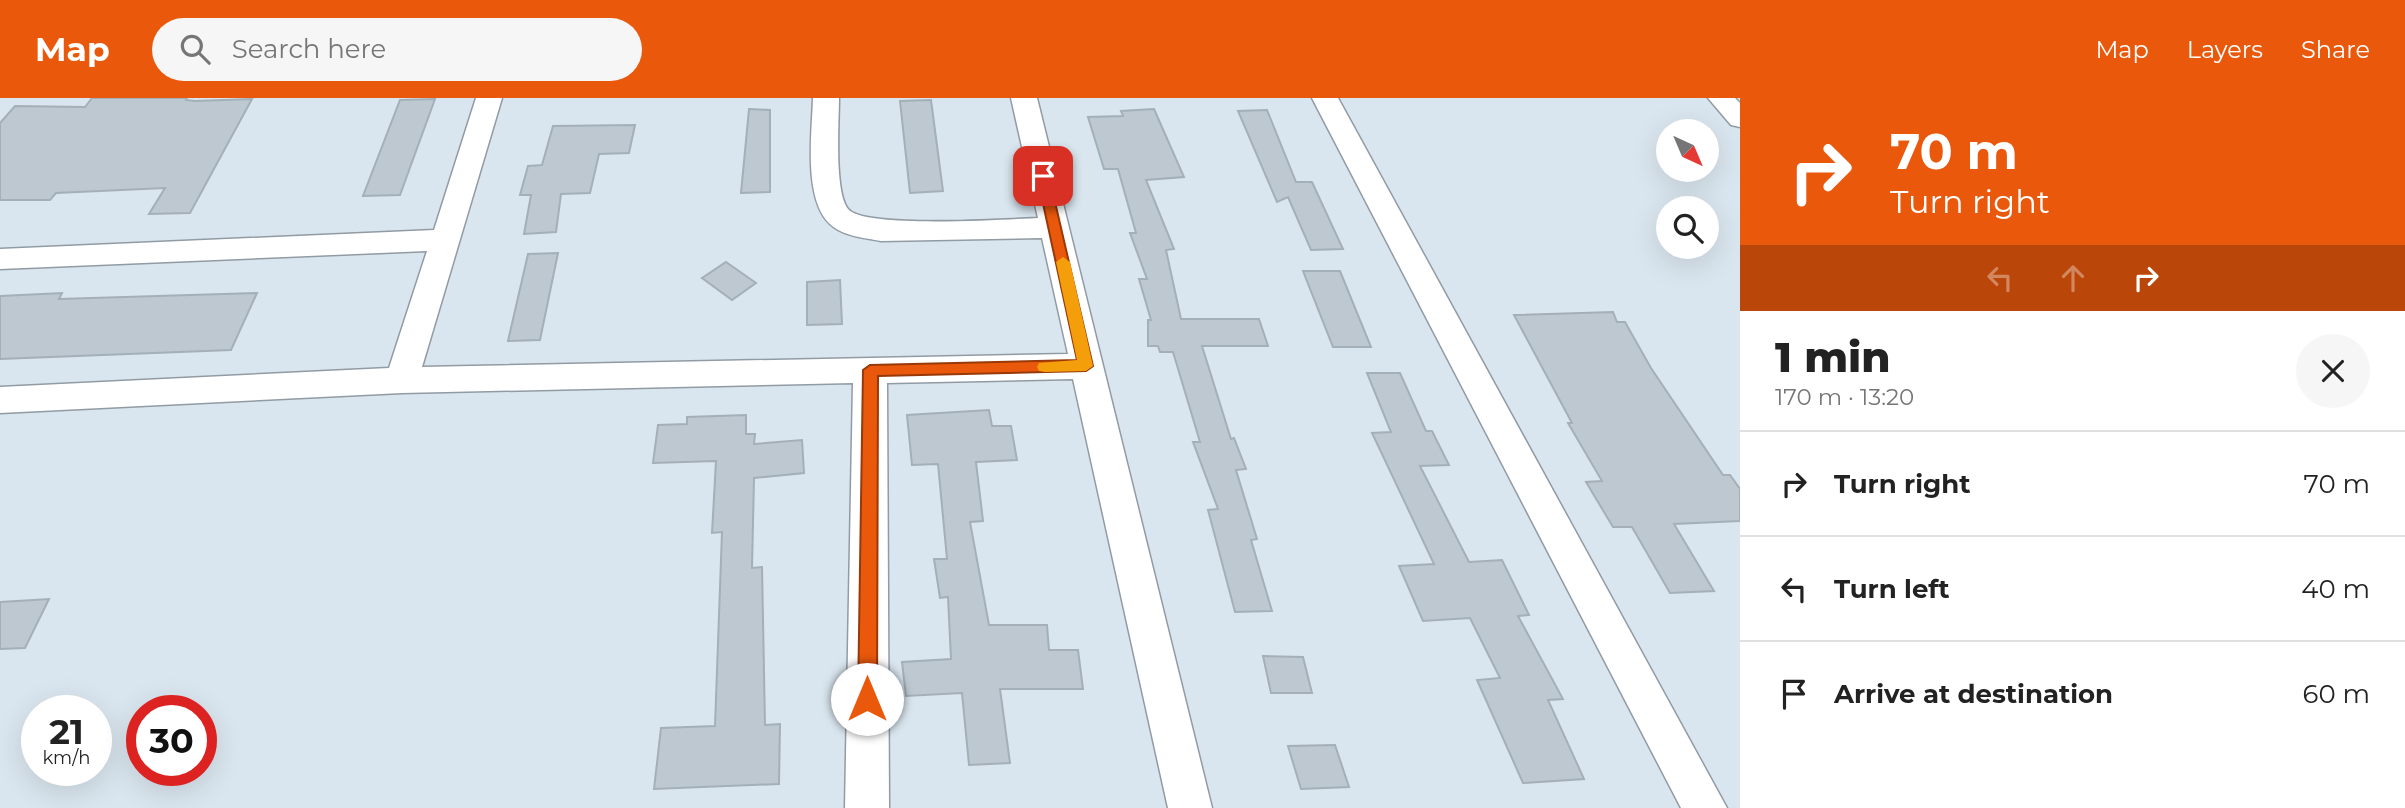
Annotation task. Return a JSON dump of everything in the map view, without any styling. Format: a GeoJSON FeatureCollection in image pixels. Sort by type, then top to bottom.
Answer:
{"type":"FeatureCollection","features":[{"type":"Feature","properties":{"kind":"street"},"geometry":{"type":"LineString","coordinates":[[402,380],[489,98]]}},
{"type":"Feature","properties":{"kind":"street"},"geometry":{"type":"LineString","coordinates":[[825,98],[827,180],[833,211],[841,219],[853,225],[881,231],[1056,228]]}},
{"type":"Feature","properties":{"kind":"street"},"geometry":{"type":"LineString","coordinates":[[1024,98],[1191,808]]}},
{"type":"Feature","properties":{"kind":"street"},"geometry":{"type":"LineString","coordinates":[[1325,98],[1705,808]]}},
{"type":"Feature","properties":{"kind":"street"},"geometry":{"type":"LineString","coordinates":[[1721,98],[1740,119]]}},
{"type":"Feature","properties":{"kind":"street"},"geometry":{"type":"LineString","coordinates":[[0,259],[444,240]]}},
{"type":"Feature","properties":{"kind":"street"},"geometry":{"type":"LineString","coordinates":[[0,400],[402,380],[1086,366]]}},
{"type":"Feature","properties":{"kind":"street"},"geometry":{"type":"LineString","coordinates":[[867,808],[870,370]]}},
{"type":"Feature","properties":{"kind":"building"},"geometry":{"type":"Polygon","coordinates":[[[92,98],[187,98],[186,100],[195,101],[252,99],[190,213],[149,214],[165,188],[56,193],[50,200],[0,200],[0,123],[15,106],[85,107],[92,98]]]}},
{"type":"Feature","properties":{"kind":"building"},"geometry":{"type":"Polygon","coordinates":[[[435,99],[400,195],[363,196],[400,100],[435,99]]]}},
{"type":"Feature","properties":{"kind":"building"},"geometry":{"type":"Polygon","coordinates":[[[931,100],[943,191],[910,193],[900,101],[931,100]]]}},
{"type":"Feature","properties":{"kind":"building"},"geometry":{"type":"Polygon","coordinates":[[[749,109],[770,110],[770,192],[741,193],[749,109]]]}},
{"type":"Feature","properties":{"kind":"building"},"geometry":{"type":"Polygon","coordinates":[[[1154,109],[1184,177],[1146,180],[1174,249],[1166,250],[1181,319],[1259,319],[1268,346],[1202,346],[1231,439],[1234,438],[1246,469],[1236,470],[1257,539],[1251,540],[1272,611],[1235,612],[1208,510],[1218,509],[1193,442],[1200,442],[1173,352],[1160,352],[1158,346],[1148,346],[1148,320],[1151,320],[1139,279],[1147,279],[1130,233],[1136,233],[1118,169],[1104,169],[1088,117],[1123,116],[1121,111],[1154,109]]]}},
{"type":"Feature","properties":{"kind":"building"},"geometry":{"type":"Polygon","coordinates":[[[1267,110],[1296,182],[1312,182],[1343,249],[1311,250],[1288,197],[1277,202],[1238,111],[1267,110]]]}},
{"type":"Feature","properties":{"kind":"building"},"geometry":{"type":"Polygon","coordinates":[[[635,125],[629,153],[599,154],[590,193],[561,194],[556,232],[524,234],[531,195],[520,195],[528,166],[542,165],[553,126],[635,125]]]}},
{"type":"Feature","properties":{"kind":"building"},"geometry":{"type":"Polygon","coordinates":[[[558,253],[540,340],[508,341],[528,254],[558,253]]]}},
{"type":"Feature","properties":{"kind":"building"},"geometry":{"type":"Polygon","coordinates":[[[726,262],[756,283],[732,300],[702,278],[726,262]]]}},
{"type":"Feature","properties":{"kind":"building"},"geometry":{"type":"Polygon","coordinates":[[[1303,271],[1340,271],[1371,347],[1333,347],[1303,271]]]}},
{"type":"Feature","properties":{"kind":"building"},"geometry":{"type":"Polygon","coordinates":[[[840,280],[842,324],[807,325],[807,282],[840,280]]]}},
{"type":"Feature","properties":{"kind":"building"},"geometry":{"type":"Polygon","coordinates":[[[62,293],[59,299],[257,293],[231,350],[0,359],[0,296],[62,293]]]}},
{"type":"Feature","properties":{"kind":"building"},"geometry":{"type":"Polygon","coordinates":[[[1613,312],[1617,322],[1625,322],[1651,368],[1723,475],[1730,475],[1740,489],[1740,521],[1674,524],[1714,591],[1670,593],[1632,527],[1613,527],[1586,482],[1602,481],[1568,423],[1572,423],[1514,315],[1613,312]]]}},
{"type":"Feature","properties":{"kind":"building"},"geometry":{"type":"Polygon","coordinates":[[[1367,373],[1400,373],[1426,431],[1432,431],[1449,465],[1420,466],[1469,562],[1502,560],[1529,615],[1518,616],[1563,699],[1548,700],[1584,779],[1523,783],[1477,680],[1500,678],[1470,618],[1423,621],[1399,566],[1434,564],[1372,433],[1391,432],[1367,373]]]}},
{"type":"Feature","properties":{"kind":"building"},"geometry":{"type":"Polygon","coordinates":[[[989,410],[992,426],[1011,426],[1017,460],[976,462],[983,521],[970,522],[989,625],[1047,625],[1049,650],[1078,650],[1083,689],[1000,689],[1010,763],[969,765],[962,693],[906,696],[902,662],[951,659],[948,597],[940,598],[934,559],[947,559],[938,464],[912,465],[907,415],[989,410]]]}},
{"type":"Feature","properties":{"kind":"building"},"geometry":{"type":"Polygon","coordinates":[[[746,415],[746,434],[755,434],[754,444],[802,440],[804,473],[754,478],[752,568],[762,567],[765,725],[780,724],[779,784],[654,789],[661,728],[715,726],[722,532],[712,533],[716,461],[653,463],[658,425],[687,424],[687,417],[746,415]]]}},
{"type":"Feature","properties":{"kind":"building"},"geometry":{"type":"Polygon","coordinates":[[[49,599],[25,648],[0,649],[0,602],[49,599]]]}},
{"type":"Feature","properties":{"kind":"building"},"geometry":{"type":"Polygon","coordinates":[[[1263,656],[1303,657],[1312,693],[1271,693],[1263,656]]]}},
{"type":"Feature","properties":{"kind":"building"},"geometry":{"type":"Polygon","coordinates":[[[1335,745],[1349,787],[1301,789],[1288,746],[1335,745]]]}},
{"type":"Feature","properties":{"kind":"slow traffic"},"geometry":{"type":"LineString","coordinates":[[1045,367],[1086,366],[1063,262]]}},
{"type":"Feature","properties":{"kind":"route"},"geometry":{"type":"LineString","coordinates":[[867,699],[870,370],[1086,366],[1043,176]]}}]}
